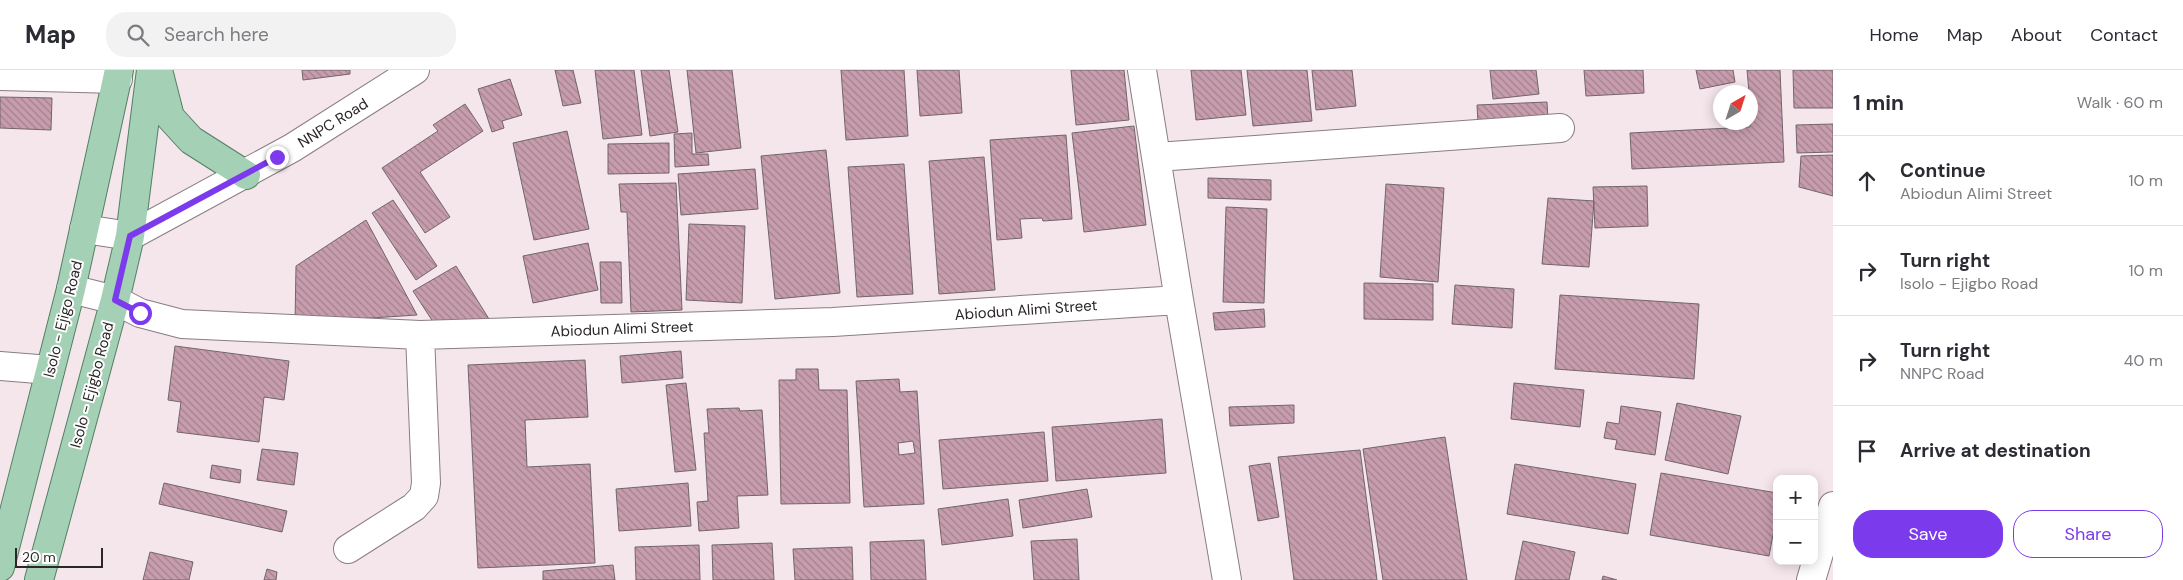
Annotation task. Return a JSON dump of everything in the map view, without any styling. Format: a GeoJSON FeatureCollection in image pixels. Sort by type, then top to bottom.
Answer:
{"type":"FeatureCollection","features":[{"type":"Feature","properties":{"kind":"main road","name":"Isolo - Ejigbo Road"},"geometry":{"type":"LineString","coordinates":[[39,580],[115,300],[130,236],[151,70]]}},
{"type":"Feature","properties":{"kind":"main road"},"geometry":{"type":"LineString","coordinates":[[158,70],[170,117],[191,140],[246,174]]}},
{"type":"Feature","properties":{"kind":"main road","name":"Isolo - Ejigo Road"},"geometry":{"type":"LineString","coordinates":[[0,567],[71,289],[118,75]]}},
{"type":"Feature","properties":{"kind":"street","name":"NNPC Road"},"geometry":{"type":"LineString","coordinates":[[130,236],[315,135],[415,70]]}},
{"type":"Feature","properties":{"kind":"street"},"geometry":{"type":"LineString","coordinates":[[1142,70],[1227,580]]}},
{"type":"Feature","properties":{"kind":"street"},"geometry":{"type":"LineString","coordinates":[[0,76],[118,75]]}},
{"type":"Feature","properties":{"kind":"street"},"geometry":{"type":"LineString","coordinates":[[1157,157],[1560,128]]}},
{"type":"Feature","properties":{"kind":"street"},"geometry":{"type":"LineString","coordinates":[[84,229],[130,236]]}},
{"type":"Feature","properties":{"kind":"street","name":"Abiodun Alimi Street"},"geometry":{"type":"LineString","coordinates":[[71,289],[115,300],[140,313],[182,324],[420,335],[833,322],[1179,300]]}},
{"type":"Feature","properties":{"kind":"street"},"geometry":{"type":"LineString","coordinates":[[348,549],[414,507],[424,496],[426,483],[420,335]]}},
{"type":"Feature","properties":{"kind":"street"},"geometry":{"type":"LineString","coordinates":[[0,366],[50,370]]}},
{"type":"Feature","properties":{"kind":"street"},"geometry":{"type":"LineString","coordinates":[[1811,580],[1833,506]]}},
{"type":"Feature","properties":{"kind":"building"},"geometry":{"type":"Polygon","coordinates":[[[302,70],[350,70],[350,74],[303,80],[302,70]]]}},
{"type":"Feature","properties":{"kind":"building"},"geometry":{"type":"Polygon","coordinates":[[[555,70],[573,70],[581,103],[563,106],[555,70]]]}},
{"type":"Feature","properties":{"kind":"building"},"geometry":{"type":"Polygon","coordinates":[[[595,70],[634,70],[642,135],[603,139],[595,70]]]}},
{"type":"Feature","properties":{"kind":"building"},"geometry":{"type":"Polygon","coordinates":[[[641,70],[669,70],[678,132],[650,136],[641,70]]]}},
{"type":"Feature","properties":{"kind":"building"},"geometry":{"type":"Polygon","coordinates":[[[687,70],[732,70],[741,148],[696,153],[687,70]]]}},
{"type":"Feature","properties":{"kind":"building"},"geometry":{"type":"Polygon","coordinates":[[[841,70],[904,70],[908,136],[846,140],[841,70]]]}},
{"type":"Feature","properties":{"kind":"building"},"geometry":{"type":"Polygon","coordinates":[[[917,70],[959,70],[962,113],[920,116],[917,70]]]}},
{"type":"Feature","properties":{"kind":"building"},"geometry":{"type":"Polygon","coordinates":[[[1071,70],[1124,70],[1129,120],[1076,125],[1071,70]]]}},
{"type":"Feature","properties":{"kind":"building"},"geometry":{"type":"Polygon","coordinates":[[[1191,70],[1241,70],[1246,115],[1196,120],[1191,70]]]}},
{"type":"Feature","properties":{"kind":"building"},"geometry":{"type":"Polygon","coordinates":[[[1247,70],[1307,70],[1312,121],[1253,126],[1247,70]]]}},
{"type":"Feature","properties":{"kind":"building"},"geometry":{"type":"Polygon","coordinates":[[[1312,70],[1352,70],[1356,106],[1316,110],[1312,70]]]}},
{"type":"Feature","properties":{"kind":"building"},"geometry":{"type":"Polygon","coordinates":[[[1490,70],[1536,70],[1539,94],[1493,99],[1490,70]]]}},
{"type":"Feature","properties":{"kind":"building"},"geometry":{"type":"Polygon","coordinates":[[[1584,70],[1643,70],[1644,93],[1586,96],[1584,70]]]}},
{"type":"Feature","properties":{"kind":"building"},"geometry":{"type":"Polygon","coordinates":[[[1696,70],[1733,70],[1735,82],[1700,89],[1696,70]]]}},
{"type":"Feature","properties":{"kind":"building"},"geometry":{"type":"Polygon","coordinates":[[[1747,70],[1780,70],[1784,162],[1632,169],[1630,133],[1713,129],[1758,130],[1758,85],[1748,85],[1747,70]]]}},
{"type":"Feature","properties":{"kind":"building"},"geometry":{"type":"Polygon","coordinates":[[[1793,70],[1833,70],[1833,108],[1794,108],[1793,70]]]}},
{"type":"Feature","properties":{"kind":"building"},"geometry":{"type":"Polygon","coordinates":[[[510,79],[522,115],[502,121],[504,128],[492,132],[478,89],[510,79]]]}},
{"type":"Feature","properties":{"kind":"building"},"geometry":{"type":"Polygon","coordinates":[[[0,97],[52,98],[51,130],[0,128],[0,97]]]}},
{"type":"Feature","properties":{"kind":"building"},"geometry":{"type":"Polygon","coordinates":[[[1547,102],[1548,120],[1478,123],[1477,105],[1547,102]]]}},
{"type":"Feature","properties":{"kind":"building"},"geometry":{"type":"Polygon","coordinates":[[[465,104],[483,131],[420,172],[450,217],[425,233],[382,168],[438,131],[433,125],[465,104]]]}},
{"type":"Feature","properties":{"kind":"building"},"geometry":{"type":"Polygon","coordinates":[[[1833,124],[1833,152],[1797,153],[1796,125],[1833,124]]]}},
{"type":"Feature","properties":{"kind":"building"},"geometry":{"type":"Polygon","coordinates":[[[1134,126],[1146,225],[1084,232],[1072,133],[1134,126]]]}},
{"type":"Feature","properties":{"kind":"building"},"geometry":{"type":"Polygon","coordinates":[[[567,131],[589,229],[534,240],[513,143],[567,131]]]}},
{"type":"Feature","properties":{"kind":"building"},"geometry":{"type":"Polygon","coordinates":[[[692,133],[692,154],[708,154],[709,165],[675,167],[674,134],[692,133]]]}},
{"type":"Feature","properties":{"kind":"building"},"geometry":{"type":"Polygon","coordinates":[[[1066,135],[1072,219],[1043,221],[1042,218],[1020,219],[1022,238],[997,240],[990,140],[1066,135]]]}},
{"type":"Feature","properties":{"kind":"building"},"geometry":{"type":"Polygon","coordinates":[[[669,143],[669,173],[608,174],[608,144],[669,143]]]}},
{"type":"Feature","properties":{"kind":"building"},"geometry":{"type":"Polygon","coordinates":[[[826,150],[840,293],[775,299],[761,156],[826,150]]]}},
{"type":"Feature","properties":{"kind":"building"},"geometry":{"type":"Polygon","coordinates":[[[1833,155],[1833,196],[1799,187],[1801,156],[1833,155]]]}},
{"type":"Feature","properties":{"kind":"building"},"geometry":{"type":"Polygon","coordinates":[[[984,157],[995,290],[939,294],[929,161],[984,157]]]}},
{"type":"Feature","properties":{"kind":"building"},"geometry":{"type":"Polygon","coordinates":[[[904,164],[913,294],[857,297],[848,167],[904,164]]]}},
{"type":"Feature","properties":{"kind":"building"},"geometry":{"type":"Polygon","coordinates":[[[755,169],[758,209],[681,215],[678,174],[755,169]]]}},
{"type":"Feature","properties":{"kind":"building"},"geometry":{"type":"Polygon","coordinates":[[[1208,178],[1271,180],[1271,200],[1208,198],[1208,178]]]}},
{"type":"Feature","properties":{"kind":"building"},"geometry":{"type":"Polygon","coordinates":[[[676,183],[682,310],[631,312],[627,212],[621,212],[619,184],[676,183]]]}},
{"type":"Feature","properties":{"kind":"building"},"geometry":{"type":"Polygon","coordinates":[[[1386,184],[1444,188],[1438,282],[1380,277],[1386,184]]]}},
{"type":"Feature","properties":{"kind":"building"},"geometry":{"type":"Polygon","coordinates":[[[1647,186],[1648,226],[1595,228],[1593,187],[1647,186]]]}},
{"type":"Feature","properties":{"kind":"building"},"geometry":{"type":"Polygon","coordinates":[[[1548,198],[1594,201],[1589,267],[1542,264],[1548,198]]]}},
{"type":"Feature","properties":{"kind":"building"},"geometry":{"type":"Polygon","coordinates":[[[393,200],[437,266],[416,280],[372,213],[393,200]]]}},
{"type":"Feature","properties":{"kind":"building"},"geometry":{"type":"Polygon","coordinates":[[[1226,207],[1267,209],[1264,303],[1223,302],[1226,207]]]}},
{"type":"Feature","properties":{"kind":"building"},"geometry":{"type":"Polygon","coordinates":[[[366,220],[417,315],[295,323],[296,266],[366,220]]]}},
{"type":"Feature","properties":{"kind":"building"},"geometry":{"type":"Polygon","coordinates":[[[689,224],[745,226],[742,303],[686,300],[689,224]]]}},
{"type":"Feature","properties":{"kind":"building"},"geometry":{"type":"Polygon","coordinates":[[[588,243],[598,290],[533,303],[523,256],[588,243]]]}},
{"type":"Feature","properties":{"kind":"building"},"geometry":{"type":"Polygon","coordinates":[[[600,262],[621,262],[622,303],[601,303],[600,262]]]}},
{"type":"Feature","properties":{"kind":"building"},"geometry":{"type":"Polygon","coordinates":[[[456,266],[494,327],[439,331],[413,291],[456,266]]]}},
{"type":"Feature","properties":{"kind":"building"},"geometry":{"type":"Polygon","coordinates":[[[1364,283],[1433,284],[1433,320],[1364,319],[1364,283]]]}},
{"type":"Feature","properties":{"kind":"building"},"geometry":{"type":"Polygon","coordinates":[[[1455,285],[1514,289],[1512,328],[1452,324],[1455,285]]]}},
{"type":"Feature","properties":{"kind":"building"},"geometry":{"type":"Polygon","coordinates":[[[1560,295],[1699,304],[1694,379],[1555,369],[1560,295]]]}},
{"type":"Feature","properties":{"kind":"building"},"geometry":{"type":"Polygon","coordinates":[[[1264,309],[1265,327],[1215,330],[1213,313],[1264,309]]]}},
{"type":"Feature","properties":{"kind":"building"},"geometry":{"type":"Polygon","coordinates":[[[175,346],[289,361],[284,400],[264,397],[259,442],[177,432],[181,402],[168,400],[175,346]]]}},
{"type":"Feature","properties":{"kind":"building"},"geometry":{"type":"Polygon","coordinates":[[[681,351],[683,378],[622,383],[620,356],[681,351]]]}},
{"type":"Feature","properties":{"kind":"building"},"geometry":{"type":"Polygon","coordinates":[[[585,360],[588,417],[525,420],[527,467],[590,464],[595,563],[478,568],[468,365],[585,360]]]}},
{"type":"Feature","properties":{"kind":"building"},"geometry":{"type":"Polygon","coordinates":[[[796,369],[818,369],[819,390],[847,390],[850,503],[781,504],[779,380],[796,380],[796,369]]]}},
{"type":"Feature","properties":{"kind":"building"},"geometry":{"type":"Polygon","coordinates":[[[899,379],[900,392],[917,391],[924,504],[864,507],[856,381],[899,379]],[[913,441],[898,443],[899,455],[915,453],[913,441]]]}},
{"type":"Feature","properties":{"kind":"building"},"geometry":{"type":"Polygon","coordinates":[[[686,383],[696,470],[675,472],[666,385],[686,383]]]}},
{"type":"Feature","properties":{"kind":"building"},"geometry":{"type":"Polygon","coordinates":[[[1514,383],[1584,390],[1580,427],[1511,419],[1514,383]]]}},
{"type":"Feature","properties":{"kind":"building"},"geometry":{"type":"Polygon","coordinates":[[[1677,403],[1741,416],[1728,474],[1665,460],[1677,403]]]}},
{"type":"Feature","properties":{"kind":"building"},"geometry":{"type":"Polygon","coordinates":[[[1294,405],[1294,423],[1230,426],[1229,407],[1294,405]]]}},
{"type":"Feature","properties":{"kind":"building"},"geometry":{"type":"Polygon","coordinates":[[[1621,406],[1661,412],[1655,455],[1615,449],[1617,440],[1604,438],[1607,422],[1619,424],[1621,406]]]}},
{"type":"Feature","properties":{"kind":"building"},"geometry":{"type":"Polygon","coordinates":[[[739,408],[740,411],[762,410],[768,495],[737,496],[739,528],[699,531],[697,502],[708,501],[704,433],[709,433],[707,409],[739,408]]]}},
{"type":"Feature","properties":{"kind":"building"},"geometry":{"type":"Polygon","coordinates":[[[1162,419],[1166,473],[1056,481],[1052,427],[1162,419]]]}},
{"type":"Feature","properties":{"kind":"building"},"geometry":{"type":"Polygon","coordinates":[[[1044,432],[1048,481],[943,489],[939,440],[1044,432]]]}},
{"type":"Feature","properties":{"kind":"building"},"geometry":{"type":"Polygon","coordinates":[[[1445,437],[1467,580],[1383,580],[1363,449],[1445,437]]]}},
{"type":"Feature","properties":{"kind":"building"},"geometry":{"type":"Polygon","coordinates":[[[262,449],[298,453],[294,485],[257,480],[262,449]]]}},
{"type":"Feature","properties":{"kind":"building"},"geometry":{"type":"Polygon","coordinates":[[[1360,450],[1377,580],[1294,580],[1278,457],[1360,450]]]}},
{"type":"Feature","properties":{"kind":"building"},"geometry":{"type":"Polygon","coordinates":[[[1270,463],[1279,517],[1258,521],[1249,466],[1270,463]]]}},
{"type":"Feature","properties":{"kind":"building"},"geometry":{"type":"Polygon","coordinates":[[[1515,464],[1636,484],[1628,534],[1507,514],[1515,464]]]}},
{"type":"Feature","properties":{"kind":"building"},"geometry":{"type":"Polygon","coordinates":[[[212,465],[241,470],[240,483],[210,478],[212,465]]]}},
{"type":"Feature","properties":{"kind":"building"},"geometry":{"type":"Polygon","coordinates":[[[1661,473],[1773,492],[1773,535],[1769,556],[1650,535],[1661,473]]]}},
{"type":"Feature","properties":{"kind":"building"},"geometry":{"type":"Polygon","coordinates":[[[164,483],[287,511],[282,532],[159,504],[164,483]]]}},
{"type":"Feature","properties":{"kind":"building"},"geometry":{"type":"Polygon","coordinates":[[[688,483],[691,526],[619,531],[616,489],[688,483]]]}},
{"type":"Feature","properties":{"kind":"building"},"geometry":{"type":"Polygon","coordinates":[[[1087,489],[1092,517],[1023,528],[1019,500],[1087,489]]]}},
{"type":"Feature","properties":{"kind":"building"},"geometry":{"type":"Polygon","coordinates":[[[1008,499],[1013,536],[942,545],[938,509],[1008,499]]]}},
{"type":"Feature","properties":{"kind":"building"},"geometry":{"type":"Polygon","coordinates":[[[1077,539],[1079,580],[1034,580],[1031,541],[1077,539]]]}},
{"type":"Feature","properties":{"kind":"building"},"geometry":{"type":"Polygon","coordinates":[[[924,540],[926,580],[871,580],[870,542],[924,540]]]}},
{"type":"Feature","properties":{"kind":"building"},"geometry":{"type":"Polygon","coordinates":[[[1523,541],[1575,552],[1569,580],[1515,580],[1523,541]]]}},
{"type":"Feature","properties":{"kind":"building"},"geometry":{"type":"Polygon","coordinates":[[[772,543],[774,580],[713,580],[712,545],[772,543]]]}},
{"type":"Feature","properties":{"kind":"building"},"geometry":{"type":"Polygon","coordinates":[[[699,545],[700,580],[636,580],[635,547],[699,545]]]}},
{"type":"Feature","properties":{"kind":"building"},"geometry":{"type":"Polygon","coordinates":[[[852,547],[853,580],[795,580],[793,549],[852,547]]]}},
{"type":"Feature","properties":{"kind":"building"},"geometry":{"type":"Polygon","coordinates":[[[150,552],[193,562],[189,580],[143,580],[150,552]]]}},
{"type":"Feature","properties":{"kind":"building"},"geometry":{"type":"Polygon","coordinates":[[[613,565],[615,580],[543,580],[543,571],[613,565]]]}},
{"type":"Feature","properties":{"kind":"building"},"geometry":{"type":"Polygon","coordinates":[[[267,569],[277,572],[276,580],[264,580],[267,569]]]}},
{"type":"Feature","properties":{"kind":"building"},"geometry":{"type":"Polygon","coordinates":[[[1603,576],[1617,580],[1602,580],[1603,576]]]}},
{"type":"Feature","properties":{"kind":"route"},"geometry":{"type":"LineString","coordinates":[[140,313],[115,300],[130,236],[277,157]]}}]}
